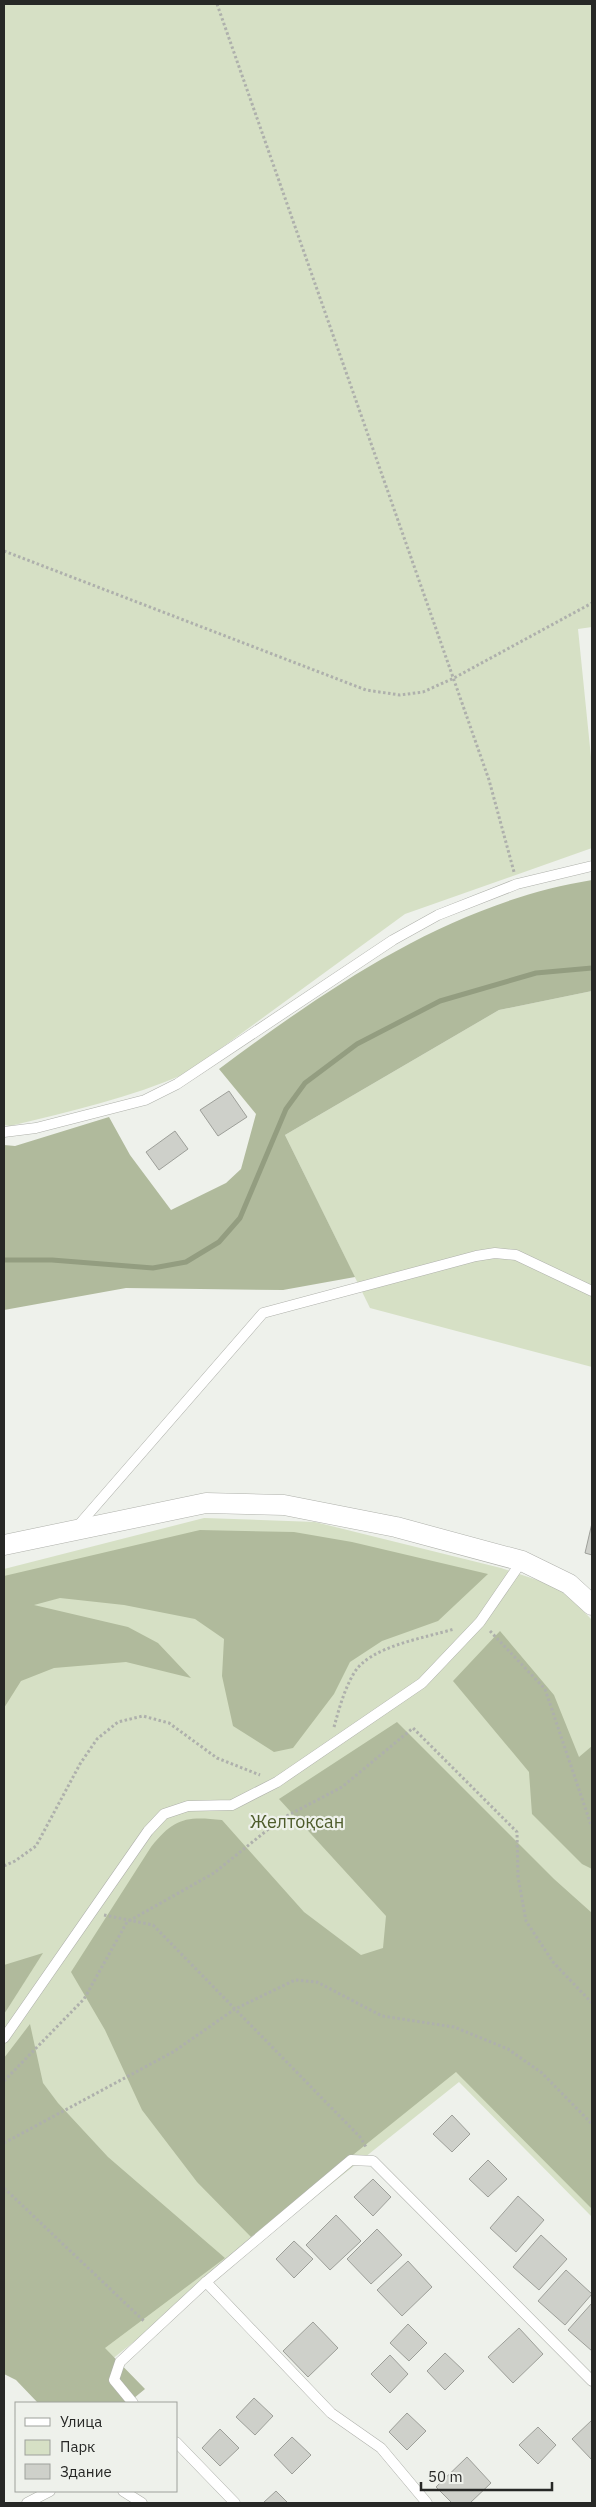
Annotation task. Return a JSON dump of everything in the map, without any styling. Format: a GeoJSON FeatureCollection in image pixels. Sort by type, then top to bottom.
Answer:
{"type":"FeatureCollection","features":[{"type":"Feature","properties":{"kind":"street"},"geometry":{"type":"LineString","coordinates":[[4,1545],[206,1503],[284,1505],[396,1527],[522,1561],[569,1584],[592,1605]]}},
{"type":"Feature","properties":{"kind":"lane"},"geometry":{"type":"LineString","coordinates":[[4,1132],[36,1128],[145,1100],[178,1084],[393,940],[438,916],[517,884],[592,866]]}},
{"type":"Feature","properties":{"kind":"lane"},"geometry":{"type":"LineString","coordinates":[[75,1530],[263,1314],[476,1256],[495,1253],[516,1255],[592,1291]]}},
{"type":"Feature","properties":{"kind":"lane"},"geometry":{"type":"LineString","coordinates":[[4,2038],[148,1830],[164,1814],[188,1806],[232,1805],[277,1782],[422,1683],[480,1622],[522,1561]]}},
{"type":"Feature","properties":{"kind":"lane"},"geometry":{"type":"LineString","coordinates":[[131,2402],[114,2380],[120,2362],[153,2329],[206,2282],[351,2160],[373,2161],[592,2381]]}},
{"type":"Feature","properties":{"kind":"lane"},"geometry":{"type":"LineString","coordinates":[[206,2282],[331,2413],[381,2448],[427,2503]]}},
{"type":"Feature","properties":{"kind":"lane"},"geometry":{"type":"LineString","coordinates":[[178,2444],[235,2503]]}},
{"type":"Feature","properties":{"kind":"lane"},"geometry":{"type":"LineString","coordinates":[[27,2503],[48,2492]]}},
{"type":"Feature","properties":{"kind":"lane"},"geometry":{"type":"LineString","coordinates":[[125,2492],[142,2503]]}},
{"type":"Feature","properties":{"kind":"path"},"geometry":{"type":"LineString","coordinates":[[217,4],[489,780],[517,884]]}},
{"type":"Feature","properties":{"kind":"path"},"geometry":{"type":"LineString","coordinates":[[4,551],[366,690],[400,695],[424,692],[454,678],[592,603]]}},
{"type":"Feature","properties":{"kind":"path"},"geometry":{"type":"LineString","coordinates":[[328,1748],[339,1707],[355,1672],[378,1652],[480,1622],[544,1689],[592,1828]]}},
{"type":"Feature","properties":{"kind":"path"},"geometry":{"type":"LineString","coordinates":[[4,1866],[15,1861],[36,1846],[80,1764],[97,1739],[118,1722],[143,1716],[169,1723],[217,1758],[277,1782]]}},
{"type":"Feature","properties":{"kind":"path"},"geometry":{"type":"LineString","coordinates":[[4,2081],[84,1999],[127,1922],[214,1873],[281,1819],[342,1787],[413,1728],[517,1832],[518,1877],[526,1921],[553,1962],[592,2003]]}},
{"type":"Feature","properties":{"kind":"path"},"geometry":{"type":"LineString","coordinates":[[93,1912],[127,1922],[154,1925],[360,2137],[373,2161]]}},
{"type":"Feature","properties":{"kind":"path"},"geometry":{"type":"LineString","coordinates":[[4,2143],[173,2052],[235,2009],[295,1980],[317,1982],[382,2016],[454,2028],[508,2049],[542,2073],[592,2124]]}},
{"type":"Feature","properties":{"kind":"path"},"geometry":{"type":"LineString","coordinates":[[4,2188],[153,2329]]}},
{"type":"Feature","properties":{"kind":"green space"},"geometry":{"type":"Polygon","coordinates":[[[4,4],[592,4],[592,627],[578,629],[592,767],[592,848],[405,914],[187,1073],[122,1097],[10,1126],[4,1125],[4,4]]]}},
{"type":"Feature","properties":{"kind":"green space"},"geometry":{"type":"Polygon","coordinates":[[[592,880],[592,991],[499,1010],[285,1135],[355,1277],[283,1290],[126,1288],[4,1310],[4,1145],[15,1146],[109,1117],[130,1155],[171,1210],[226,1183],[241,1169],[256,1114],[219,1069],[305,1007],[350,978],[442,928],[490,907],[540,891],[592,880]]]}},
{"type":"Feature","properties":{"kind":"green space"},"geometry":{"type":"Polygon","coordinates":[[[592,991],[592,1367],[370,1308],[285,1135],[499,1010],[592,991]]]}},
{"type":"Feature","properties":{"kind":"green space","name":"Желтоқсан"},"geometry":{"type":"Polygon","coordinates":[[[204,1518],[315,1522],[501,1568],[561,1588],[592,1620],[592,2217],[459,2082],[61,2400],[4,2349],[4,1569],[204,1518]]]}},
{"type":"Feature","properties":{"kind":"green space"},"geometry":{"type":"Polygon","coordinates":[[[200,1530],[294,1532],[352,1542],[488,1574],[438,1621],[382,1641],[350,1662],[334,1694],[293,1748],[274,1752],[233,1726],[222,1676],[224,1639],[195,1619],[124,1605],[60,1598],[34,1605],[128,1627],[158,1643],[191,1678],[126,1662],[54,1668],[21,1681],[4,1708],[4,1576],[200,1530]]]}},
{"type":"Feature","properties":{"kind":"green space"},"geometry":{"type":"Polygon","coordinates":[[[500,1631],[554,1695],[579,1757],[592,1746],[592,1869],[582,1864],[532,1814],[529,1772],[453,1681],[500,1631]]]}},
{"type":"Feature","properties":{"kind":"green space"},"geometry":{"type":"Polygon","coordinates":[[[397,1722],[554,1879],[592,1913],[592,2209],[456,2072],[251,2237],[197,2182],[142,2110],[105,2030],[71,1972],[159,1837],[182,1821],[199,1818],[222,1820],[304,1912],[361,1955],[383,1948],[386,1916],[279,1799],[397,1722]]]}},
{"type":"Feature","properties":{"kind":"green space"},"geometry":{"type":"Polygon","coordinates":[[[43,1953],[8,2008],[4,2014],[4,1965],[43,1953]]]}},
{"type":"Feature","properties":{"kind":"green space"},"geometry":{"type":"Polygon","coordinates":[[[30,2024],[43,2083],[58,2103],[108,2157],[225,2258],[105,2348],[145,2389],[129,2402],[37,2402],[16,2380],[4,2374],[4,2058],[30,2024]]]}},
{"type":"Feature","properties":{"kind":"building"},"geometry":{"type":"Polygon","coordinates":[[[229,1091],[247,1117],[218,1136],[200,1110],[229,1091]]]}},
{"type":"Feature","properties":{"kind":"building"},"geometry":{"type":"Polygon","coordinates":[[[175,1131],[188,1149],[159,1170],[146,1152],[175,1131]]]}},
{"type":"Feature","properties":{"kind":"building"},"geometry":{"type":"Polygon","coordinates":[[[592,1523],[592,1555],[585,1553],[592,1523]]]}},
{"type":"Feature","properties":{"kind":"building"},"geometry":{"type":"Polygon","coordinates":[[[452,2115],[470,2134],[452,2152],[433,2134],[452,2115]]]}},
{"type":"Feature","properties":{"kind":"building"},"geometry":{"type":"Polygon","coordinates":[[[488,2160],[507,2179],[488,2197],[469,2179],[488,2160]]]}},
{"type":"Feature","properties":{"kind":"building"},"geometry":{"type":"Polygon","coordinates":[[[373,2179],[391,2197],[373,2216],[354,2197],[373,2179]]]}},
{"type":"Feature","properties":{"kind":"building"},"geometry":{"type":"Polygon","coordinates":[[[518,2196],[544,2220],[516,2252],[490,2228],[518,2196]]]}},
{"type":"Feature","properties":{"kind":"building"},"geometry":{"type":"Polygon","coordinates":[[[336,2215],[361,2241],[330,2270],[306,2245],[336,2215]]]}},
{"type":"Feature","properties":{"kind":"building"},"geometry":{"type":"Polygon","coordinates":[[[377,2229],[402,2255],[371,2284],[347,2259],[377,2229]]]}},
{"type":"Feature","properties":{"kind":"building"},"geometry":{"type":"Polygon","coordinates":[[[541,2235],[567,2259],[539,2290],[513,2267],[541,2235]]]}},
{"type":"Feature","properties":{"kind":"building"},"geometry":{"type":"Polygon","coordinates":[[[294,2241],[313,2259],[294,2278],[276,2259],[294,2241]]]}},
{"type":"Feature","properties":{"kind":"building"},"geometry":{"type":"Polygon","coordinates":[[[408,2261],[432,2287],[402,2316],[377,2290],[408,2261]]]}},
{"type":"Feature","properties":{"kind":"building"},"geometry":{"type":"Polygon","coordinates":[[[566,2270],[592,2294],[565,2325],[538,2301],[566,2270]]]}},
{"type":"Feature","properties":{"kind":"building"},"geometry":{"type":"Polygon","coordinates":[[[592,2303],[592,2351],[568,2330],[592,2303]]]}},
{"type":"Feature","properties":{"kind":"building"},"geometry":{"type":"Polygon","coordinates":[[[313,2322],[338,2348],[308,2377],[283,2351],[313,2322]]]}},
{"type":"Feature","properties":{"kind":"building"},"geometry":{"type":"Polygon","coordinates":[[[408,2324],[427,2343],[409,2361],[390,2343],[408,2324]]]}},
{"type":"Feature","properties":{"kind":"building"},"geometry":{"type":"Polygon","coordinates":[[[519,2328],[543,2354],[513,2383],[488,2357],[519,2328]]]}},
{"type":"Feature","properties":{"kind":"building"},"geometry":{"type":"Polygon","coordinates":[[[445,2353],[464,2371],[445,2390],[427,2371],[445,2353]]]}},
{"type":"Feature","properties":{"kind":"building"},"geometry":{"type":"Polygon","coordinates":[[[390,2355],[408,2374],[390,2393],[371,2374],[390,2355]]]}},
{"type":"Feature","properties":{"kind":"building"},"geometry":{"type":"Polygon","coordinates":[[[254,2398],[273,2416],[255,2435],[236,2417],[254,2398]]]}},
{"type":"Feature","properties":{"kind":"building"},"geometry":{"type":"Polygon","coordinates":[[[407,2413],[426,2431],[407,2450],[389,2432],[407,2413]]]}},
{"type":"Feature","properties":{"kind":"building"},"geometry":{"type":"Polygon","coordinates":[[[592,2420],[592,2460],[572,2439],[592,2420]]]}},
{"type":"Feature","properties":{"kind":"building"},"geometry":{"type":"Polygon","coordinates":[[[538,2427],[556,2445],[538,2464],[519,2445],[538,2427]]]}},
{"type":"Feature","properties":{"kind":"building"},"geometry":{"type":"Polygon","coordinates":[[[220,2429],[239,2448],[220,2466],[202,2448],[220,2429]]]}},
{"type":"Feature","properties":{"kind":"building"},"geometry":{"type":"Polygon","coordinates":[[[292,2437],[311,2455],[292,2474],[274,2455],[292,2437]]]}},
{"type":"Feature","properties":{"kind":"building"},"geometry":{"type":"Polygon","coordinates":[[[467,2457],[491,2483],[470,2503],[452,2503],[436,2487],[467,2457]]]}},
{"type":"Feature","properties":{"kind":"building"},"geometry":{"type":"Polygon","coordinates":[[[276,2491],[288,2503],[263,2503],[276,2491]]]}},
{"type":"Feature","properties":{"kind":"waterway"},"geometry":{"type":"LineString","coordinates":[[4,1260],[52,1260],[153,1268],[186,1262],[219,1242],[240,1218],[286,1109],[305,1083],[357,1044],[440,1001],[536,973],[592,968]]}}]}
